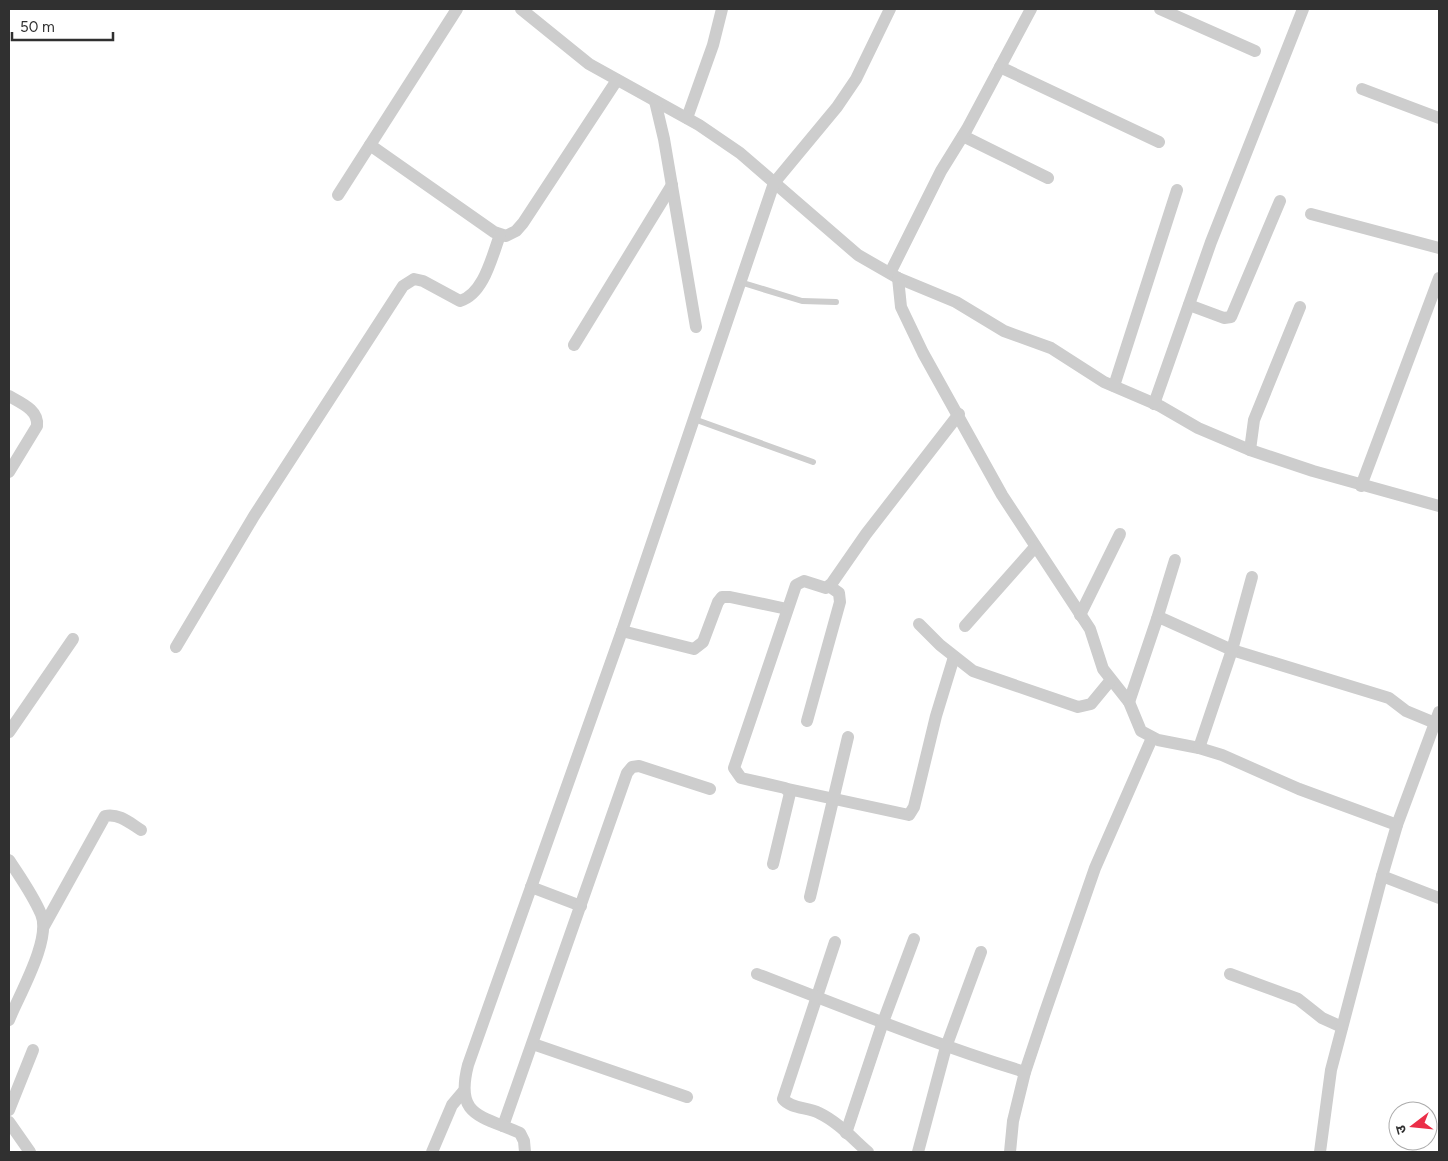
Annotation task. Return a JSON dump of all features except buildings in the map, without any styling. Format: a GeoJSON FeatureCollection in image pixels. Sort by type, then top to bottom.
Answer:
{"type":"FeatureCollection","features":[{"type":"Feature","properties":{"kind":"street"},"geometry":{"type":"LineString","coordinates":[[338,195],[457,9]]}},
{"type":"Feature","properties":{"kind":"street"},"geometry":{"type":"LineString","coordinates":[[521,9],[589,64],[677,113],[740,153],[858,255],[894,276],[956,302],[1004,331],[1051,348],[1114,386],[1154,404],[1198,428],[1250,450],[1361,486],[1439,506]]}},
{"type":"Feature","properties":{"kind":"street"},"geometry":{"type":"LineString","coordinates":[[677,113],[713,45],[722,9]]}},
{"type":"Feature","properties":{"kind":"street"},"geometry":{"type":"LineString","coordinates":[[524,1152],[524,1140],[520,1133],[473,1111],[466,1104],[463,1092],[468,1065],[622,631],[774,182],[837,107],[856,79],[890,9]]}},
{"type":"Feature","properties":{"kind":"street"},"geometry":{"type":"LineString","coordinates":[[1031,9],[963,136],[941,171],[894,276],[900,307],[998,487],[1090,629],[1103,669],[1110,681],[1129,702],[1137,724],[1152,738],[1199,748],[1397,825]]}},
{"type":"Feature","properties":{"kind":"street"},"geometry":{"type":"LineString","coordinates":[[1160,9],[1255,51]]}},
{"type":"Feature","properties":{"kind":"street"},"geometry":{"type":"LineString","coordinates":[[1154,404],[1211,242],[1303,9]]}},
{"type":"Feature","properties":{"kind":"street"},"geometry":{"type":"LineString","coordinates":[[1000,67],[1159,142]]}},
{"type":"Feature","properties":{"kind":"street"},"geometry":{"type":"LineString","coordinates":[[370,145],[500,235],[506,236],[516,231],[523,223],[617,80]]}},
{"type":"Feature","properties":{"kind":"street"},"geometry":{"type":"LineString","coordinates":[[1362,89],[1439,118]]}},
{"type":"Feature","properties":{"kind":"street"},"geometry":{"type":"LineString","coordinates":[[655,101],[672,185],[696,327]]}},
{"type":"Feature","properties":{"kind":"street"},"geometry":{"type":"LineString","coordinates":[[963,136],[1048,178]]}},
{"type":"Feature","properties":{"kind":"street"},"geometry":{"type":"LineString","coordinates":[[574,345],[672,185]]}},
{"type":"Feature","properties":{"kind":"street"},"geometry":{"type":"LineString","coordinates":[[1114,386],[1177,190]]}},
{"type":"Feature","properties":{"kind":"street"},"geometry":{"type":"LineString","coordinates":[[1189,305],[1224,318],[1232,317],[1280,200]]}},
{"type":"Feature","properties":{"kind":"street"},"geometry":{"type":"LineString","coordinates":[[1311,214],[1439,248]]}},
{"type":"Feature","properties":{"kind":"street"},"geometry":{"type":"LineString","coordinates":[[176,647],[254,516],[402,286],[414,279],[423,281],[460,301],[467,299],[474,293],[482,279],[500,235]]}},
{"type":"Feature","properties":{"kind":"street"},"geometry":{"type":"LineString","coordinates":[[1361,486],[1439,278]]}},
{"type":"Feature","properties":{"kind":"street"},"geometry":{"type":"LineString","coordinates":[[1250,450],[1254,420],[1300,308]]}},
{"type":"Feature","properties":{"kind":"street"},"geometry":{"type":"LineString","coordinates":[[9,396],[36,414],[38,419],[37,426],[13,457],[9,472]]}},
{"type":"Feature","properties":{"kind":"street"},"geometry":{"type":"LineString","coordinates":[[954,656],[936,716],[912,812],[904,815],[741,778],[734,768],[796,585],[801,581],[823,588],[830,586],[866,534],[959,414]]}},
{"type":"Feature","properties":{"kind":"street"},"geometry":{"type":"LineString","coordinates":[[1080,615],[1120,534]]}},
{"type":"Feature","properties":{"kind":"street"},"geometry":{"type":"LineString","coordinates":[[965,626],[1035,546]]}},
{"type":"Feature","properties":{"kind":"street"},"geometry":{"type":"LineString","coordinates":[[1129,702],[1175,560]]}},
{"type":"Feature","properties":{"kind":"street"},"geometry":{"type":"LineString","coordinates":[[1199,748],[1232,650],[1252,576]]}},
{"type":"Feature","properties":{"kind":"street"},"geometry":{"type":"LineString","coordinates":[[807,721],[840,602],[839,593],[830,586]]}},
{"type":"Feature","properties":{"kind":"street"},"geometry":{"type":"LineString","coordinates":[[622,631],[694,649],[703,642],[718,602],[722,597],[730,596],[787,609]]}},
{"type":"Feature","properties":{"kind":"street"},"geometry":{"type":"LineString","coordinates":[[1156,619],[1166,619],[1232,650],[1389,698],[1406,711],[1438,716],[1397,825],[1382,876],[1331,1070],[1320,1152]]}},
{"type":"Feature","properties":{"kind":"street"},"geometry":{"type":"LineString","coordinates":[[919,624],[954,656],[985,676],[1078,707],[1091,704],[1110,681]]}},
{"type":"Feature","properties":{"kind":"street"},"geometry":{"type":"LineString","coordinates":[[9,732],[72,639]]}},
{"type":"Feature","properties":{"kind":"street"},"geometry":{"type":"LineString","coordinates":[[810,897],[848,737]]}},
{"type":"Feature","properties":{"kind":"street"},"geometry":{"type":"LineString","coordinates":[[1010,1152],[1013,1121],[1025,1072],[1095,868],[1152,738]]}},
{"type":"Feature","properties":{"kind":"street"},"geometry":{"type":"LineString","coordinates":[[503,1126],[627,773],[632,767],[639,766],[710,790]]}},
{"type":"Feature","properties":{"kind":"street"},"geometry":{"type":"LineString","coordinates":[[773,864],[790,795],[788,789]]}},
{"type":"Feature","properties":{"kind":"street"},"geometry":{"type":"LineString","coordinates":[[9,1020],[36,957],[44,926],[100,821],[105,816],[112,814],[142,830]]}},
{"type":"Feature","properties":{"kind":"street"},"geometry":{"type":"LineString","coordinates":[[9,860],[41,914],[44,926]]}},
{"type":"Feature","properties":{"kind":"street"},"geometry":{"type":"LineString","coordinates":[[1382,876],[1439,898]]}},
{"type":"Feature","properties":{"kind":"street"},"geometry":{"type":"LineString","coordinates":[[531,887],[581,906]]}},
{"type":"Feature","properties":{"kind":"street"},"geometry":{"type":"LineString","coordinates":[[846,1133],[883,1022],[914,940]]}},
{"type":"Feature","properties":{"kind":"street"},"geometry":{"type":"LineString","coordinates":[[835,942],[784,1099],[789,1104],[819,1112],[868,1152]]}},
{"type":"Feature","properties":{"kind":"street"},"geometry":{"type":"LineString","coordinates":[[918,1152],[946,1047],[981,952]]}},
{"type":"Feature","properties":{"kind":"street"},"geometry":{"type":"LineString","coordinates":[[757,974],[946,1047],[1025,1072]]}},
{"type":"Feature","properties":{"kind":"street"},"geometry":{"type":"LineString","coordinates":[[1230,974],[1298,999],[1322,1018],[1342,1027]]}},
{"type":"Feature","properties":{"kind":"street"},"geometry":{"type":"LineString","coordinates":[[533,1044],[687,1097]]}},
{"type":"Feature","properties":{"kind":"street"},"geometry":{"type":"LineString","coordinates":[[9,1110],[33,1050]]}},
{"type":"Feature","properties":{"kind":"street"},"geometry":{"type":"LineString","coordinates":[[432,1152],[452,1105],[463,1092]]}},
{"type":"Feature","properties":{"kind":"street"},"geometry":{"type":"LineString","coordinates":[[9,1122],[30,1152]]}},
{"type":"Feature","properties":{"kind":"lane"},"geometry":{"type":"LineString","coordinates":[[740,282],[802,301],[836,302]]}},
{"type":"Feature","properties":{"kind":"lane"},"geometry":{"type":"LineString","coordinates":[[694,419],[813,462]]}}]}
